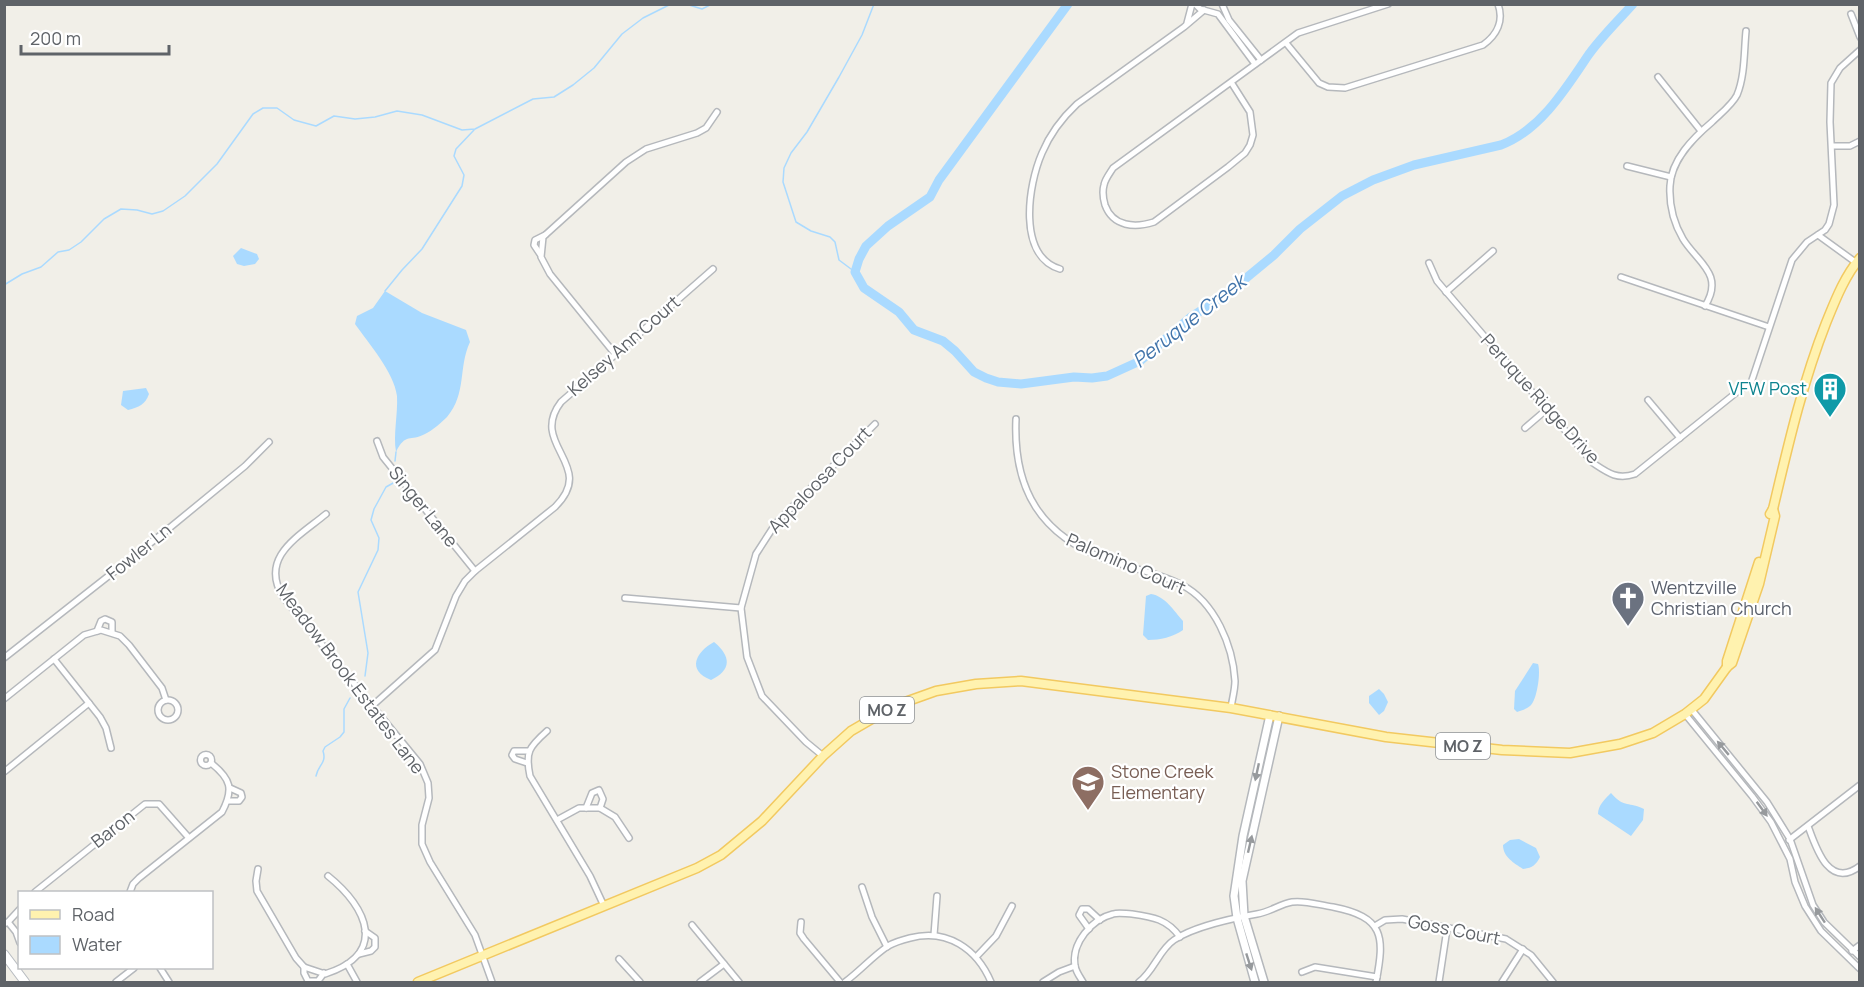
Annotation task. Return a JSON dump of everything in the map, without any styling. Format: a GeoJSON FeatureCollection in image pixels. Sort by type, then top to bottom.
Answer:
{"type":"FeatureCollection","features":[{"type":"Feature","properties":{"kind":"main road","name":"MO Z"},"geometry":{"type":"LineString","coordinates":[[418,982],[697,868],[721,855],[762,821],[823,756],[851,730],[894,706],[936,691],[976,684],[1021,681],[1231,708],[1386,737],[1503,750],[1570,753],[1590,751],[1653,733],[1689,712],[1704,699],[1727,667],[1754,581],[1811,361],[1842,285],[1858,262]]}},
{"type":"Feature","properties":{"kind":"main road"},"geometry":{"type":"LineString","coordinates":[[4,954],[25,982]]}},
{"type":"Feature","properties":{"kind":"street"},"geometry":{"type":"LineString","coordinates":[[1184,27],[1190,17],[1193,4],[1218,14],[1255,64]]}},
{"type":"Feature","properties":{"kind":"street"},"geometry":{"type":"LineString","coordinates":[[1060,269],[1048,265],[1038,254],[1030,216],[1033,184],[1041,154],[1066,115],[1077,104],[1205,10],[1215,9],[1221,4],[1229,20],[1261,60]]}},
{"type":"Feature","properties":{"kind":"street"},"geometry":{"type":"LineString","coordinates":[[1231,82],[1250,112],[1252,122],[1253,135],[1245,153],[1154,222],[1140,226],[1119,222],[1107,208],[1103,196],[1104,185],[1113,168],[1298,33],[1389,4]]}},
{"type":"Feature","properties":{"kind":"street"},"geometry":{"type":"LineString","coordinates":[[1286,43],[1319,84],[1345,88],[1483,45],[1490,40],[1499,27],[1500,8],[1498,4]]}},
{"type":"Feature","properties":{"kind":"street"},"geometry":{"type":"LineString","coordinates":[[1851,14],[1860,37]]}},
{"type":"Feature","properties":{"kind":"street"},"geometry":{"type":"LineString","coordinates":[[1706,306],[1712,292],[1712,282],[1708,268],[1691,250],[1674,221],[1671,208],[1671,177],[1680,158],[1701,130],[1720,115],[1736,96],[1740,83],[1746,31]]}},
{"type":"Feature","properties":{"kind":"street","name":"Peruque Ridge Drive"},"geometry":{"type":"LineString","coordinates":[[1429,263],[1437,281],[1446,292],[1593,463],[1608,473],[1624,478],[1646,466],[1751,383],[1792,260],[1807,242],[1829,224],[1834,205],[1830,122],[1831,83],[1840,68],[1860,50]]}},
{"type":"Feature","properties":{"kind":"street"},"geometry":{"type":"LineString","coordinates":[[1658,77],[1701,130]]}},
{"type":"Feature","properties":{"kind":"street"},"geometry":{"type":"LineString","coordinates":[[615,354],[558,285],[544,264],[541,255],[542,242],[546,234],[626,162],[646,149],[697,133],[706,128],[717,112]]}},
{"type":"Feature","properties":{"kind":"street"},"geometry":{"type":"LineString","coordinates":[[1832,146],[1850,146],[1860,141]]}},
{"type":"Feature","properties":{"kind":"street"},"geometry":{"type":"LineString","coordinates":[[1627,166],[1671,177]]}},
{"type":"Feature","properties":{"kind":"street"},"geometry":{"type":"LineString","coordinates":[[1818,235],[1858,262]]}},
{"type":"Feature","properties":{"kind":"street"},"geometry":{"type":"LineString","coordinates":[[1446,292],[1493,251]]}},
{"type":"Feature","properties":{"kind":"street","name":"Kelsey Ann Court"},"geometry":{"type":"LineString","coordinates":[[372,705],[435,650],[456,596],[465,581],[555,507],[565,496],[571,478],[568,465],[552,433],[555,409],[713,269]]}},
{"type":"Feature","properties":{"kind":"street"},"geometry":{"type":"LineString","coordinates":[[1621,277],[1769,327]]}},
{"type":"Feature","properties":{"kind":"street"},"geometry":{"type":"LineString","coordinates":[[1648,400],[1680,438]]}},
{"type":"Feature","properties":{"kind":"street"},"geometry":{"type":"LineString","coordinates":[[1525,428],[1546,410]]}},
{"type":"Feature","properties":{"kind":"street","name":"Palomino Court"},"geometry":{"type":"LineString","coordinates":[[1016,419],[1017,456],[1027,488],[1038,511],[1053,530],[1085,550],[1108,560],[1181,584],[1189,589],[1214,617],[1224,634],[1233,664],[1235,684],[1231,708]]}},
{"type":"Feature","properties":{"kind":"street","name":"Appaloosa Court"},"geometry":{"type":"LineString","coordinates":[[823,756],[806,742],[762,696],[747,657],[741,608],[756,554],[765,539],[777,523],[875,424]]}},
{"type":"Feature","properties":{"kind":"street","name":"Singer Lane"},"geometry":{"type":"LineString","coordinates":[[377,441],[383,457],[475,571]]}},
{"type":"Feature","properties":{"kind":"street","name":"Fowler Ln"},"geometry":{"type":"LineString","coordinates":[[4,658],[245,466],[269,442]]}},
{"type":"Feature","properties":{"kind":"street","name":"Meadow Brook Estates Lane"},"geometry":{"type":"LineString","coordinates":[[326,514],[281,553],[274,567],[275,581],[283,597],[420,764],[425,774],[429,798],[422,825],[422,844],[430,862],[475,935],[492,982]]}},
{"type":"Feature","properties":{"kind":"street"},"geometry":{"type":"LineString","coordinates":[[625,598],[741,608]]}},
{"type":"Feature","properties":{"kind":"street"},"geometry":{"type":"LineString","coordinates":[[97,631],[101,621],[109,619],[112,622],[112,632]]}},
{"type":"Feature","properties":{"kind":"street"},"geometry":{"type":"LineString","coordinates":[[4,699],[84,635],[97,631],[112,632],[129,645],[162,688],[166,700]]}},
{"type":"Feature","properties":{"kind":"street"},"geometry":{"type":"LineString","coordinates":[[54,659],[106,728],[111,748]]}},
{"type":"Feature","properties":{"kind":"street"},"geometry":{"type":"LineString","coordinates":[[4,772],[89,703]]}},
{"type":"Feature","properties":{"kind":"street"},"geometry":{"type":"LineString","coordinates":[[1689,712],[1767,802],[1790,839],[1813,905],[1824,922],[1860,957]]}},
{"type":"Feature","properties":{"kind":"street"},"geometry":{"type":"LineString","coordinates":[[1689,712],[1766,814],[1784,846],[1805,906],[1824,935],[1860,969]]}},
{"type":"Feature","properties":{"kind":"street"},"geometry":{"type":"LineString","coordinates":[[1255,982],[1240,917],[1242,881],[1274,715]]}},
{"type":"Feature","properties":{"kind":"street"},"geometry":{"type":"LineString","coordinates":[[547,731],[528,751],[527,763],[530,776],[590,876],[604,906]]}},
{"type":"Feature","properties":{"kind":"street"},"geometry":{"type":"LineString","coordinates":[[527,763],[515,759],[512,755],[514,751],[520,749],[528,751]]}},
{"type":"Feature","properties":{"kind":"street"},"geometry":{"type":"LineString","coordinates":[[130,891],[139,878],[222,812],[228,801],[230,788],[225,776],[211,763]]}},
{"type":"Feature","properties":{"kind":"street"},"geometry":{"type":"LineString","coordinates":[[1784,846],[1860,785]]}},
{"type":"Feature","properties":{"kind":"street"},"geometry":{"type":"LineString","coordinates":[[228,801],[239,801],[242,798],[241,793],[230,788]]}},
{"type":"Feature","properties":{"kind":"street"},"geometry":{"type":"LineString","coordinates":[[586,807],[592,793],[599,790],[603,799],[600,808]]}},
{"type":"Feature","properties":{"kind":"street","name":"Baron"},"geometry":{"type":"LineString","coordinates":[[36,891],[145,804],[159,804],[189,838]]}},
{"type":"Feature","properties":{"kind":"street"},"geometry":{"type":"LineString","coordinates":[[557,820],[579,808],[600,808],[615,817],[629,838]]}},
{"type":"Feature","properties":{"kind":"street"},"geometry":{"type":"LineString","coordinates":[[1808,826],[1827,867],[1844,873],[1860,866]]}},
{"type":"Feature","properties":{"kind":"street"},"geometry":{"type":"LineString","coordinates":[[258,869],[257,891],[296,958],[304,967],[324,973]]}},
{"type":"Feature","properties":{"kind":"street"},"geometry":{"type":"LineString","coordinates":[[304,967],[308,981],[318,981],[324,973],[347,964],[359,954],[366,936],[361,915],[344,889],[328,876]]}},
{"type":"Feature","properties":{"kind":"street"},"geometry":{"type":"LineString","coordinates":[[862,887],[872,917],[887,946]]}},
{"type":"Feature","properties":{"kind":"street"},"geometry":{"type":"LineString","coordinates":[[934,935],[938,896]]}},
{"type":"Feature","properties":{"kind":"street"},"geometry":{"type":"LineString","coordinates":[[1140,982],[1169,945],[1180,937],[1240,917],[1273,910],[1289,902],[1306,902],[1356,912],[1375,926],[1382,942],[1377,980],[1315,967],[1302,972]]}},
{"type":"Feature","properties":{"kind":"street"},"geometry":{"type":"LineString","coordinates":[[976,957],[996,936],[1012,906]]}},
{"type":"Feature","properties":{"kind":"street"},"geometry":{"type":"LineString","coordinates":[[1089,929],[1078,915],[1082,909],[1088,909],[1100,920]]}},
{"type":"Feature","properties":{"kind":"street"},"geometry":{"type":"LineString","coordinates":[[18,911],[6,923],[16,932],[18,938]]}},
{"type":"Feature","properties":{"kind":"street"},"geometry":{"type":"LineString","coordinates":[[1083,982],[1075,966],[1077,945],[1089,929],[1100,920],[1116,913],[1147,916],[1166,922],[1180,937]]}},
{"type":"Feature","properties":{"kind":"street"},"geometry":{"type":"LineString","coordinates":[[1240,917],[1264,982]]}},
{"type":"Feature","properties":{"kind":"street","name":"Goss Court"},"geometry":{"type":"LineString","coordinates":[[1375,926],[1392,919],[1506,939],[1523,949],[1553,982]]}},
{"type":"Feature","properties":{"kind":"street"},"geometry":{"type":"LineString","coordinates":[[801,922],[800,933],[840,982]]}},
{"type":"Feature","properties":{"kind":"street"},"geometry":{"type":"LineString","coordinates":[[692,925],[739,982]]}},
{"type":"Feature","properties":{"kind":"street"},"geometry":{"type":"LineString","coordinates":[[1438,982],[1447,929]]}},
{"type":"Feature","properties":{"kind":"street"},"geometry":{"type":"LineString","coordinates":[[359,954],[371,951],[375,947],[375,938],[365,931]]}},
{"type":"Feature","properties":{"kind":"street"},"geometry":{"type":"LineString","coordinates":[[845,982],[887,946],[909,938],[934,935],[953,940],[966,947],[983,965],[991,982]]}},
{"type":"Feature","properties":{"kind":"street"},"geometry":{"type":"LineString","coordinates":[[1845,955],[1860,945]]}},
{"type":"Feature","properties":{"kind":"street"},"geometry":{"type":"LineString","coordinates":[[1502,982],[1523,949]]}},
{"type":"Feature","properties":{"kind":"street"},"geometry":{"type":"LineString","coordinates":[[619,959],[640,982]]}},
{"type":"Feature","properties":{"kind":"street"},"geometry":{"type":"LineString","coordinates":[[347,964],[357,982]]}},
{"type":"Feature","properties":{"kind":"street"},"geometry":{"type":"LineString","coordinates":[[700,982],[724,964]]}},
{"type":"Feature","properties":{"kind":"street"},"geometry":{"type":"LineString","coordinates":[[1043,982],[1053,974],[1075,966]]}},
{"type":"Feature","properties":{"kind":"street"},"geometry":{"type":"LineString","coordinates":[[116,982],[133,969]]}},
{"type":"Feature","properties":{"kind":"street"},"geometry":{"type":"LineString","coordinates":[[161,969],[169,982]]}},
{"type":"Feature","properties":{"kind":"water"},"geometry":{"type":"Polygon","coordinates":[[[241,248],[257,254],[259,259],[255,264],[244,266],[237,264],[233,256],[241,248]]]}},
{"type":"Feature","properties":{"kind":"water"},"geometry":{"type":"Polygon","coordinates":[[[385,291],[422,313],[466,330],[470,342],[464,361],[460,390],[447,417],[428,433],[403,442],[396,452],[397,396],[395,387],[380,358],[355,324],[357,316],[373,308],[385,291]]]}},
{"type":"Feature","properties":{"kind":"water"},"geometry":{"type":"Polygon","coordinates":[[[146,388],[149,394],[141,405],[128,410],[121,405],[123,391],[146,388]]]}},
{"type":"Feature","properties":{"kind":"water"},"geometry":{"type":"Polygon","coordinates":[[[1151,594],[1161,598],[1173,609],[1183,621],[1183,630],[1157,639],[1148,640],[1143,635],[1146,596],[1151,594]]]}},
{"type":"Feature","properties":{"kind":"water"},"geometry":{"type":"Polygon","coordinates":[[[714,642],[724,652],[727,662],[723,672],[711,680],[698,671],[696,661],[702,651],[714,642]]]}},
{"type":"Feature","properties":{"kind":"water"},"geometry":{"type":"Polygon","coordinates":[[[1533,663],[1538,664],[1539,668],[1535,698],[1530,706],[1517,712],[1514,709],[1515,691],[1533,663]]]}},
{"type":"Feature","properties":{"kind":"water"},"geometry":{"type":"Polygon","coordinates":[[[1379,689],[1388,702],[1384,711],[1379,715],[1369,703],[1369,696],[1379,689]]]}},
{"type":"Feature","properties":{"kind":"water"},"geometry":{"type":"Polygon","coordinates":[[[1611,793],[1624,803],[1644,809],[1643,820],[1631,836],[1598,814],[1604,800],[1611,793]]]}},
{"type":"Feature","properties":{"kind":"water"},"geometry":{"type":"Polygon","coordinates":[[[1519,839],[1536,848],[1540,857],[1529,868],[1523,869],[1516,864],[1503,849],[1503,845],[1510,840],[1519,839]]]}},
{"type":"Feature","properties":{"kind":"waterway"},"geometry":{"type":"LineString","coordinates":[[4,285],[22,274],[41,267],[58,252],[69,250],[81,242],[104,219],[121,209],[152,214],[163,211],[185,196],[217,164],[253,114],[263,108],[277,108],[294,120],[316,126],[334,116],[355,119],[397,111],[422,115],[462,130],[475,129],[533,99],[554,97],[573,85],[594,68],[622,34],[643,18],[671,4]]}},
{"type":"Feature","properties":{"kind":"waterway"},"geometry":{"type":"LineString","coordinates":[[686,4],[702,9],[712,4]]}},
{"type":"Feature","properties":{"kind":"waterway"},"geometry":{"type":"LineString","coordinates":[[855,272],[839,260],[835,242],[830,237],[811,231],[796,222],[783,182],[784,168],[791,153],[807,132],[839,77],[862,35],[874,4]]}},
{"type":"Feature","properties":{"kind":"waterway","name":"Peruque Creek"},"geometry":{"type":"LineString","coordinates":[[1068,4],[939,180],[930,197],[888,226],[866,246],[855,272],[864,288],[899,312],[914,330],[943,341],[974,372],[998,382],[1021,384],[1074,377],[1107,376],[1140,361],[1191,317],[1228,293],[1274,255],[1300,229],[1342,196],[1373,180],[1414,165],[1501,145],[1515,139],[1550,108],[1597,43],[1633,4]]}},
{"type":"Feature","properties":{"kind":"waterway"},"geometry":{"type":"LineString","coordinates":[[385,291],[422,249],[462,186],[464,175],[454,156],[456,149],[474,130]]}},
{"type":"Feature","properties":{"kind":"waterway"},"geometry":{"type":"LineString","coordinates":[[395,461],[396,452]]}},
{"type":"Feature","properties":{"kind":"waterway"},"geometry":{"type":"LineString","coordinates":[[365,676],[368,653],[358,592],[378,550],[379,538],[371,520],[374,509],[386,487],[395,482]]}},
{"type":"Feature","properties":{"kind":"waterway"},"geometry":{"type":"LineString","coordinates":[[316,776],[323,761],[325,747],[344,732],[344,709],[350,698]]}},
{"type":"Feature","properties":{"kind":"place","name":"VFW Post"},"geometry":{"type":"Point","coordinates":[1830,418]}},
{"type":"Feature","properties":{"kind":"place","name":"Wentzville Christian Church"},"geometry":{"type":"Point","coordinates":[1628,627]}},
{"type":"Feature","properties":{"kind":"place","name":"Stone Creek Elementary"},"geometry":{"type":"Point","coordinates":[1088,811]}}]}
